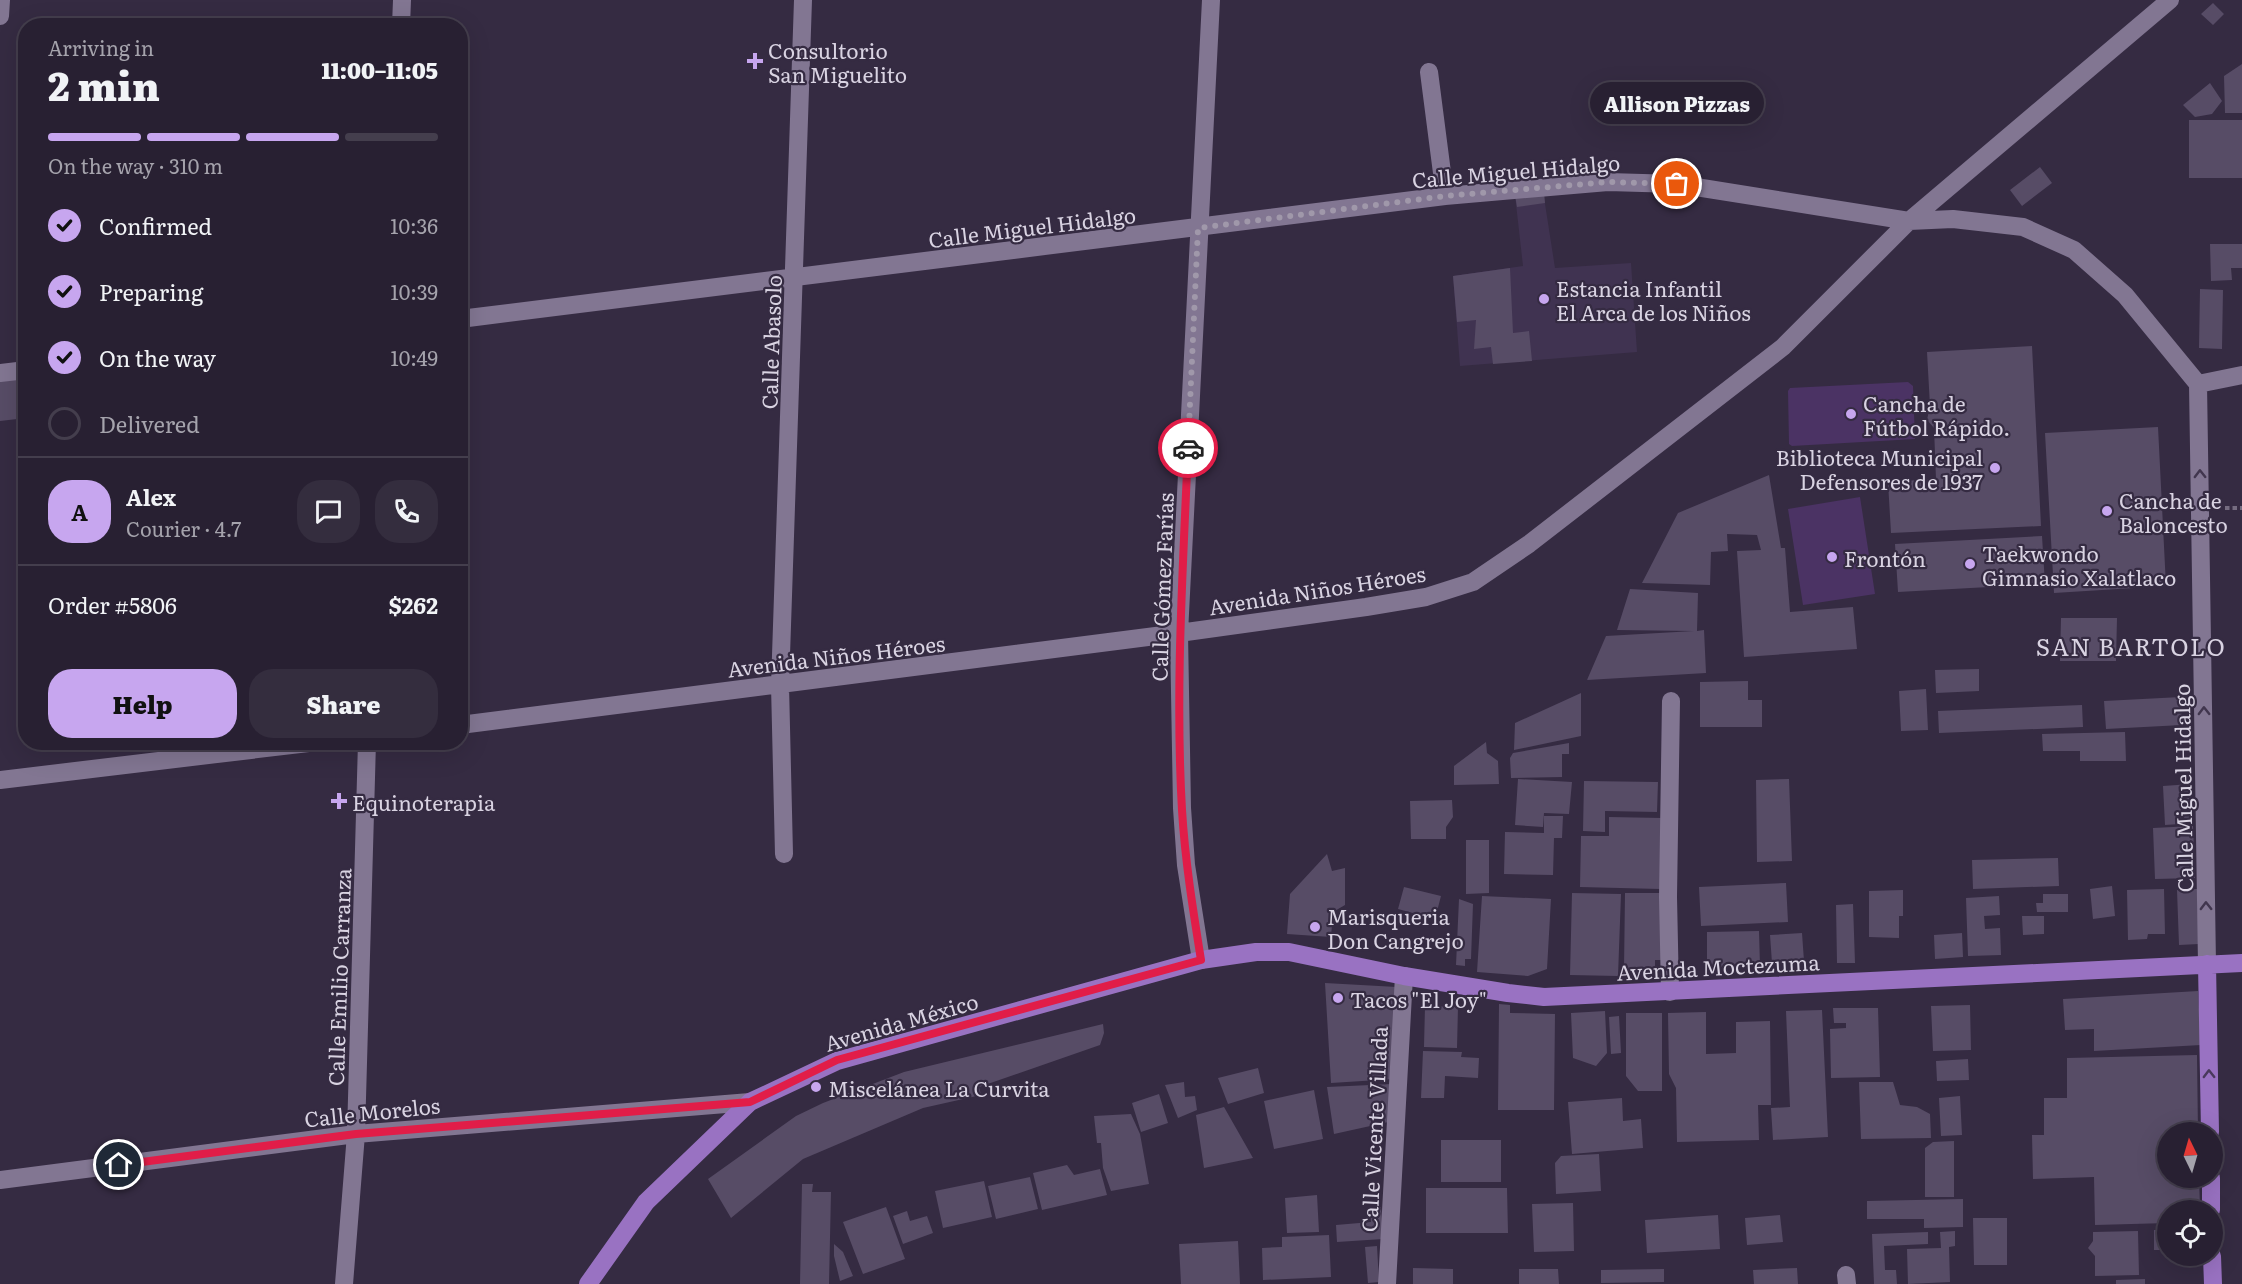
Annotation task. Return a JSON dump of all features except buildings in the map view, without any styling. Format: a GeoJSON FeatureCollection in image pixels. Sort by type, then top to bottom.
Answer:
{"type":"FeatureCollection","features":[{"type":"Feature","properties":{"kind":"main road","name":"Avenida Moctezuma"},"geometry":{"type":"LineString","coordinates":[[1201,960],[1256,952],[1289,952],[1404,976],[1544,997],[2242,963]]}},
{"type":"Feature","properties":{"kind":"main road","name":"Avenida México"},"geometry":{"type":"LineString","coordinates":[[588,1284],[646,1202],[750,1102],[837,1060],[1201,960]]}},
{"type":"Feature","properties":{"kind":"main road","name":"Calle Miguel Hidalgo"},"geometry":{"type":"LineString","coordinates":[[2207,964],[2210,1122]]}},
{"type":"Feature","properties":{"kind":"main road"},"geometry":{"type":"LineString","coordinates":[[2212,1266],[2213,1284]]}},
{"type":"Feature","properties":{"kind":"street"},"geometry":{"type":"LineString","coordinates":[[0,16],[1,0]]}},
{"type":"Feature","properties":{"kind":"street"},"geometry":{"type":"LineString","coordinates":[[401,18],[402,0]]}},
{"type":"Feature","properties":{"kind":"street","name":"Calle Abasolo"},"geometry":{"type":"LineString","coordinates":[[784,854],[780,685],[803,0]]}},
{"type":"Feature","properties":{"kind":"street","name":"Calle Gómez Farías"},"geometry":{"type":"LineString","coordinates":[[1201,960],[1186,865],[1182,808],[1179,633],[1210,0]]}},
{"type":"Feature","properties":{"kind":"street","name":"Avenida Niños Héroes"},"geometry":{"type":"LineString","coordinates":[[468,724],[1179,633],[1386,604],[1426,597],[1473,582],[1529,544],[1783,347],[1909,221],[2170,0]]}},
{"type":"Feature","properties":{"kind":"street"},"geometry":{"type":"LineString","coordinates":[[1429,72],[1445,196]]}},
{"type":"Feature","properties":{"kind":"street","name":"Calle Miguel Hidalgo"},"geometry":{"type":"LineString","coordinates":[[468,319],[1445,196],[1608,182],[1677,184],[1909,221],[1953,219],[2023,227],[2074,250],[2125,295],[2198,384],[2207,964]]}},
{"type":"Feature","properties":{"kind":"street"},"geometry":{"type":"LineString","coordinates":[[0,373],[18,371]]}},
{"type":"Feature","properties":{"kind":"street"},"geometry":{"type":"LineString","coordinates":[[2198,384],[2242,375]]}},
{"type":"Feature","properties":{"kind":"street"},"geometry":{"type":"LineString","coordinates":[[1670,992],[1668,897],[1671,701]]}},
{"type":"Feature","properties":{"kind":"street"},"geometry":{"type":"LineString","coordinates":[[0,780],[250,750]]}},
{"type":"Feature","properties":{"kind":"street","name":"Calle Emilio Carranza"},"geometry":{"type":"LineString","coordinates":[[344,1284],[356,1134],[367,750]]}},
{"type":"Feature","properties":{"kind":"street","name":"Calle Vicente Villada"},"geometry":{"type":"LineString","coordinates":[[1387,1284],[1404,976]]}},
{"type":"Feature","properties":{"kind":"street","name":"Calle Morelos"},"geometry":{"type":"LineString","coordinates":[[0,1180],[356,1134],[750,1102]]}},
{"type":"Feature","properties":{"kind":"shaded area","name":"Estancia Infantil El Arca de los Niños"},"geometry":{"type":"Polygon","coordinates":[[[1543,191],[1555,268],[1631,263],[1637,352],[1460,366],[1453,276],[1523,266],[1515,195],[1543,191]]]}},
{"type":"Feature","properties":{"kind":"shaded area","name":"Cancha de Fútbol Rápido."},"geometry":{"type":"Polygon","coordinates":[[[1908,382],[1913,386],[1915,439],[1792,446],[1789,444],[1788,391],[1790,388],[1908,382]]]}},
{"type":"Feature","properties":{"kind":"shaded area","name":"Frontón"},"geometry":{"type":"Polygon","coordinates":[[[1860,497],[1875,594],[1803,605],[1788,509],[1860,497]]]}},
{"type":"Feature","properties":{"kind":"way so far"},"geometry":{"type":"LineString","coordinates":[[1188,448],[1198,228],[1445,196],[1608,182],[1677,184]]}},
{"type":"Feature","properties":{"kind":"place","name":"Consultorio San Miguelito"},"geometry":{"type":"Point","coordinates":[755,61]}},
{"type":"Feature","properties":{"kind":"place","name":"Allison Pizzas"},"geometry":{"type":"Point","coordinates":[1677,184]}},
{"type":"Feature","properties":{"kind":"place","name":"Estancia Infantil El Arca de los Niños"},"geometry":{"type":"Point","coordinates":[1544,299]}},
{"type":"Feature","properties":{"kind":"place","name":"Cancha de Fútbol Rápido."},"geometry":{"type":"Point","coordinates":[1851,414]}},
{"type":"Feature","properties":{"kind":"place","name":"Biblioteca Municipal Defensores de 1937"},"geometry":{"type":"Point","coordinates":[1995,468]}},
{"type":"Feature","properties":{"kind":"place","name":"Cancha de Baloncesto"},"geometry":{"type":"Point","coordinates":[2107,511]}},
{"type":"Feature","properties":{"kind":"place","name":"Frontón"},"geometry":{"type":"Point","coordinates":[1832,557]}},
{"type":"Feature","properties":{"kind":"place","name":"Taekwondo Gimnasio Xalatlaco"},"geometry":{"type":"Point","coordinates":[1970,564]}},
{"type":"Feature","properties":{"kind":"place","name":"Equinoterapia"},"geometry":{"type":"Point","coordinates":[339,801]}},
{"type":"Feature","properties":{"kind":"place","name":"Marisqueria Don Cangrejo"},"geometry":{"type":"Point","coordinates":[1315,927]}},
{"type":"Feature","properties":{"kind":"place","name":"Tacos \"El Joy\""},"geometry":{"type":"Point","coordinates":[1338,998]}},
{"type":"Feature","properties":{"kind":"place","name":"Miscelánea La Curvita"},"geometry":{"type":"Point","coordinates":[816,1087]}},
{"type":"Feature","properties":{"kind":"district","name":"SAN BARTOLO"},"geometry":{"type":"Point","coordinates":[2131,645]}},
{"type":"Feature","properties":{"kind":"route"},"geometry":{"type":"LineString","coordinates":[[119,1165],[356,1134],[750,1102],[837,1060],[1201,960],[1186,865],[1182,808],[1179,633],[1188,448]]}}]}
